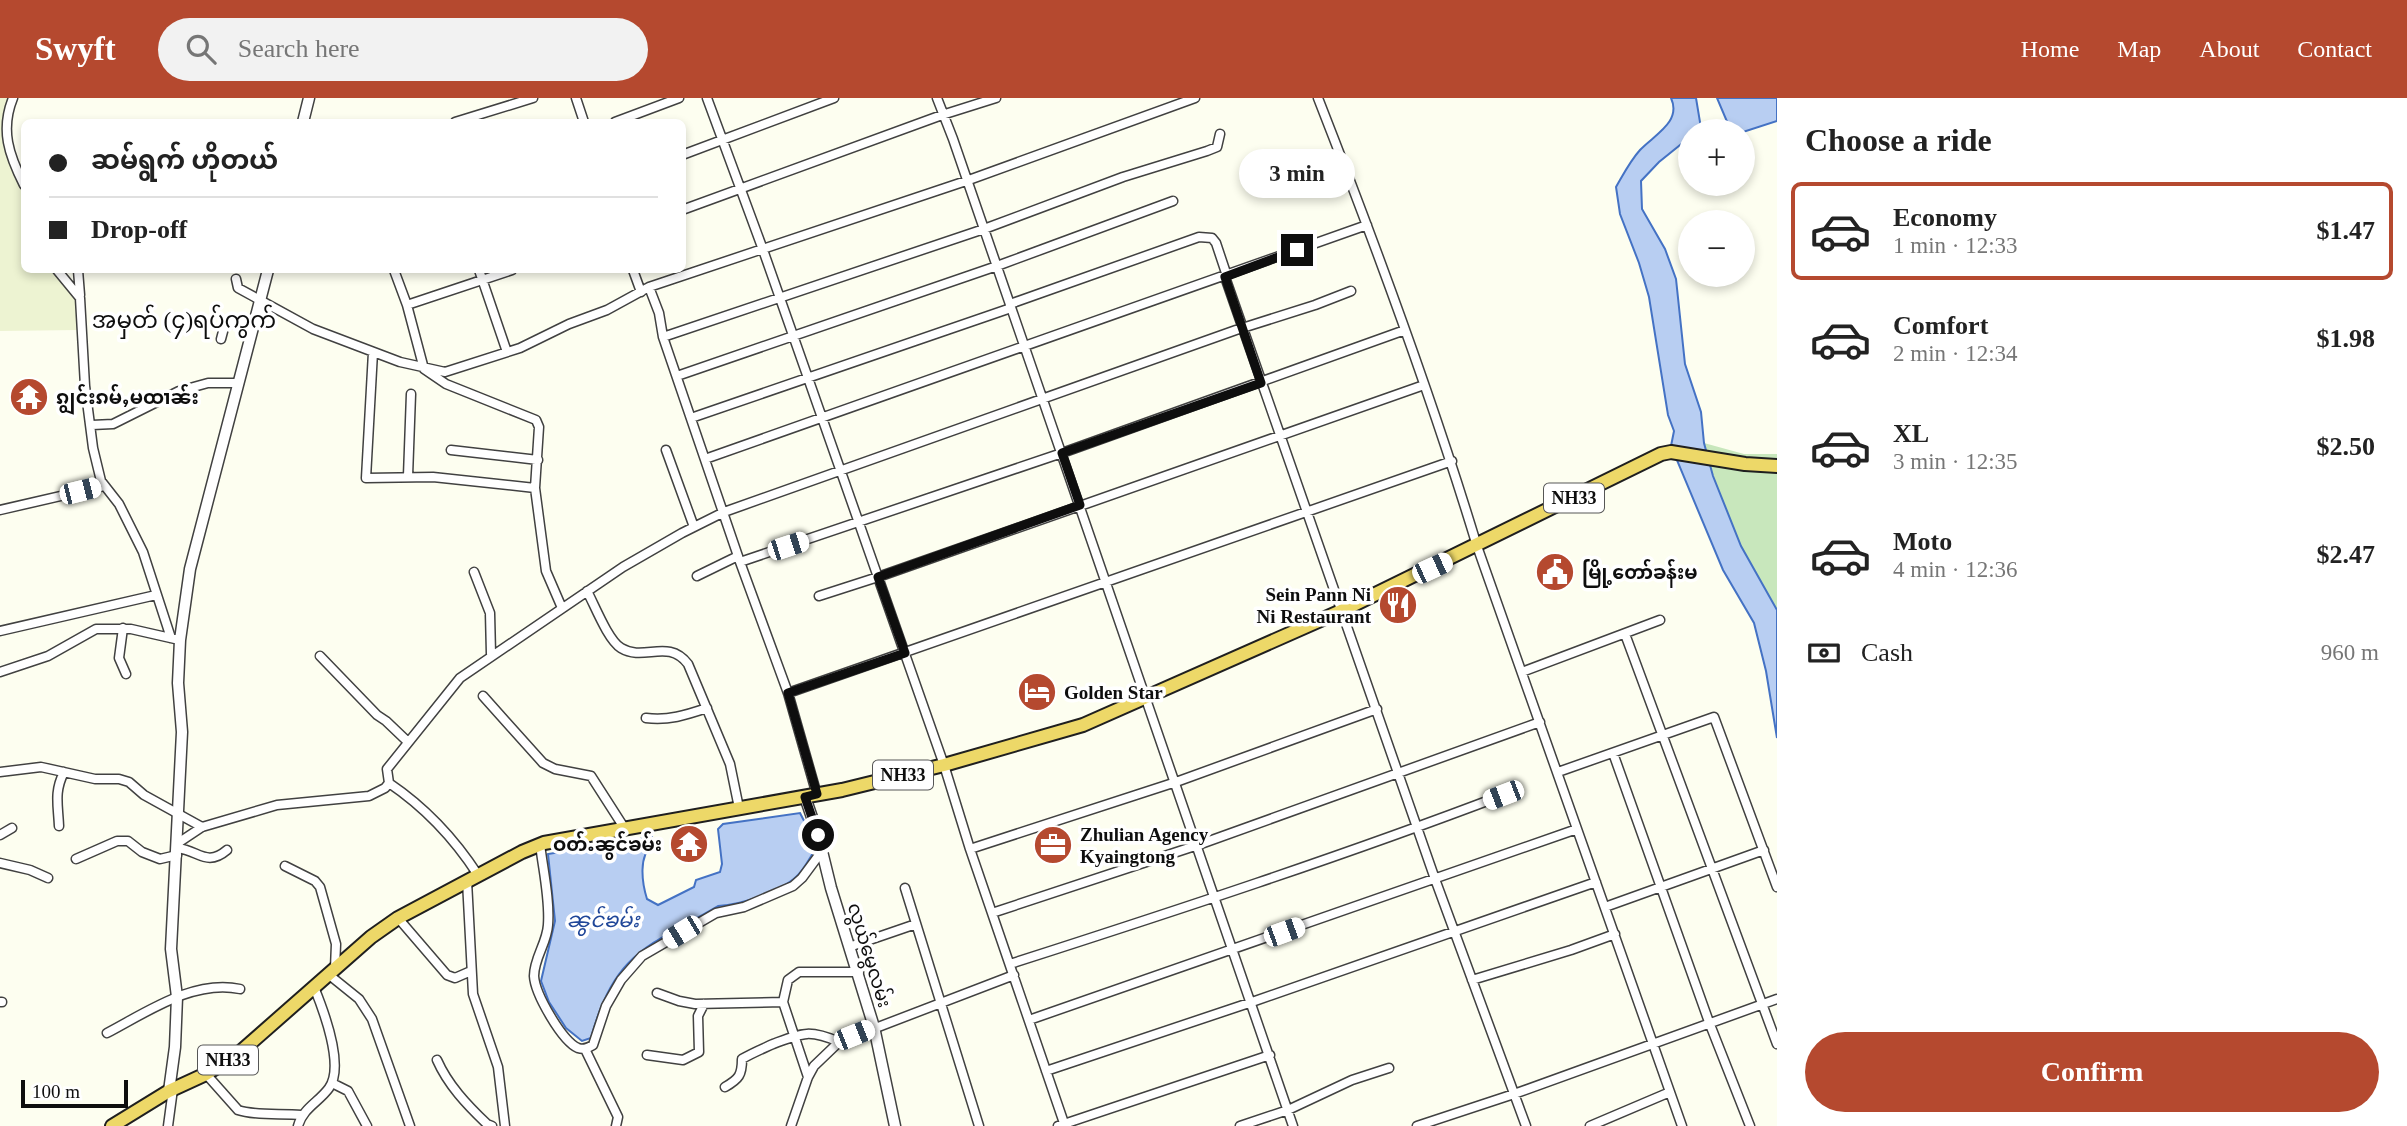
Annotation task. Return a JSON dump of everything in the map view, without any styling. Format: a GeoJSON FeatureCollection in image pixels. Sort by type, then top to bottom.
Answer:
{"type":"FeatureCollection","features":[{"type":"Feature","properties":{"kind":"highway","name":"NH33"},"geometry":{"type":"LineString","coordinates":[[112,1126],[238,1054],[371,937],[398,918],[540,844],[811,796],[944,765],[1083,725],[1341,611],[1661,454],[1671,452],[1777,466]]}},
{"type":"Feature","properties":{"kind":"street"},"geometry":{"type":"LineString","coordinates":[[13,98],[5,126],[6,145],[21,178]]}},
{"type":"Feature","properties":{"kind":"street"},"geometry":{"type":"LineString","coordinates":[[304,119],[309,98]]}},
{"type":"Feature","properties":{"kind":"street"},"geometry":{"type":"LineString","coordinates":[[465,119],[533,98]]}},
{"type":"Feature","properties":{"kind":"street"},"geometry":{"type":"LineString","coordinates":[[576,98],[583,119]]}},
{"type":"Feature","properties":{"kind":"street"},"geometry":{"type":"LineString","coordinates":[[623,119],[679,98]]}},
{"type":"Feature","properties":{"kind":"street"},"geometry":{"type":"LineString","coordinates":[[707,98],[944,765],[1063,1125],[1270,1055]]}},
{"type":"Feature","properties":{"kind":"street"},"geometry":{"type":"LineString","coordinates":[[686,154],[834,98]]}},
{"type":"Feature","properties":{"kind":"street"},"geometry":{"type":"LineString","coordinates":[[937,98],[1198,845],[1293,1126]]}},
{"type":"Feature","properties":{"kind":"street"},"geometry":{"type":"LineString","coordinates":[[686,209],[942,115],[996,98]]}},
{"type":"Feature","properties":{"kind":"street"},"geometry":{"type":"LineString","coordinates":[[236,279],[238,288],[313,329],[424,369],[445,372],[507,352],[607,310],[645,289],[762,247],[966,181],[1168,102],[1195,98]]}},
{"type":"Feature","properties":{"kind":"street"},"geometry":{"type":"LineString","coordinates":[[1318,98],[1452,461],[1478,546],[1682,1126]]}},
{"type":"Feature","properties":{"kind":"street"},"geometry":{"type":"LineString","coordinates":[[663,337],[984,229],[1123,177],[1207,151],[1217,147],[1220,134]]}},
{"type":"Feature","properties":{"kind":"street"},"geometry":{"type":"LineString","coordinates":[[677,376],[997,266],[1173,201]]}},
{"type":"Feature","properties":{"kind":"street"},"geometry":{"type":"LineString","coordinates":[[705,459],[1367,225]]}},
{"type":"Feature","properties":{"kind":"street"},"geometry":{"type":"LineString","coordinates":[[691,418],[1199,237],[1212,238],[1216,243],[1261,383],[1435,879],[1526,1126]]}},
{"type":"Feature","properties":{"kind":"street"},"geometry":{"type":"LineString","coordinates":[[59,273],[80,298]]}},
{"type":"Feature","properties":{"kind":"street"},"geometry":{"type":"LineString","coordinates":[[78,273],[85,386],[93,448],[104,485],[120,504],[144,552],[156,595],[176,639]]}},
{"type":"Feature","properties":{"kind":"street"},"geometry":{"type":"LineString","coordinates":[[168,1126],[177,998],[171,949],[183,732],[176,639],[190,569],[267,273]]}},
{"type":"Feature","properties":{"kind":"street"},"geometry":{"type":"LineString","coordinates":[[395,273],[407,305],[424,369],[446,384],[536,420],[539,427],[535,488],[546,571],[562,608]]}},
{"type":"Feature","properties":{"kind":"street"},"geometry":{"type":"LineString","coordinates":[[481,273],[507,352]]}},
{"type":"Feature","properties":{"kind":"street"},"geometry":{"type":"LineString","coordinates":[[407,305],[502,273]]}},
{"type":"Feature","properties":{"kind":"street"},"geometry":{"type":"LineString","coordinates":[[635,273],[659,313],[663,337],[788,693],[811,796]]}},
{"type":"Feature","properties":{"kind":"street"},"geometry":{"type":"LineString","coordinates":[[76,859],[117,841],[128,841],[142,852],[160,859],[178,849],[202,827],[277,805],[369,796],[385,789],[389,783],[387,769],[460,678],[491,654],[587,591],[694,527],[724,512],[1351,291]]}},
{"type":"Feature","properties":{"kind":"street"},"geometry":{"type":"LineString","coordinates":[[221,339],[225,324],[255,323]]}},
{"type":"Feature","properties":{"kind":"street"},"geometry":{"type":"LineString","coordinates":[[697,576],[739,559],[859,522],[1062,453],[1405,330]]}},
{"type":"Feature","properties":{"kind":"street"},"geometry":{"type":"LineString","coordinates":[[373,352],[366,478],[408,476],[535,488]]}},
{"type":"Feature","properties":{"kind":"street"},"geometry":{"type":"LineString","coordinates":[[92,425],[113,424],[179,391],[208,383],[239,383]]}},
{"type":"Feature","properties":{"kind":"street"},"geometry":{"type":"LineString","coordinates":[[819,596],[1424,384]]}},
{"type":"Feature","properties":{"kind":"street"},"geometry":{"type":"LineString","coordinates":[[408,476],[411,394]]}},
{"type":"Feature","properties":{"kind":"street"},"geometry":{"type":"LineString","coordinates":[[451,450],[538,460]]}},
{"type":"Feature","properties":{"kind":"street"},"geometry":{"type":"LineString","coordinates":[[666,450],[694,527]]}},
{"type":"Feature","properties":{"kind":"street"},"geometry":{"type":"LineString","coordinates":[[788,693],[1452,461]]}},
{"type":"Feature","properties":{"kind":"street"},"geometry":{"type":"LineString","coordinates":[[0,510],[104,485]]}},
{"type":"Feature","properties":{"kind":"street"},"geometry":{"type":"LineString","coordinates":[[474,572],[490,612],[491,654]]}},
{"type":"Feature","properties":{"kind":"street"},"geometry":{"type":"LineString","coordinates":[[587,591],[612,640],[620,648],[642,653],[666,650],[682,657],[730,764],[739,808]]}},
{"type":"Feature","properties":{"kind":"street"},"geometry":{"type":"LineString","coordinates":[[0,631],[156,595]]}},
{"type":"Feature","properties":{"kind":"street"},"geometry":{"type":"LineString","coordinates":[[1522,672],[1661,621]]}},
{"type":"Feature","properties":{"kind":"street"},"geometry":{"type":"LineString","coordinates":[[0,672],[48,656],[96,629],[123,628],[176,639]]}},
{"type":"Feature","properties":{"kind":"street"},"geometry":{"type":"LineString","coordinates":[[123,628],[119,658],[126,674]]}},
{"type":"Feature","properties":{"kind":"street"},"geometry":{"type":"LineString","coordinates":[[1625,634],[1777,1044]]}},
{"type":"Feature","properties":{"kind":"street"},"geometry":{"type":"LineString","coordinates":[[320,656],[377,715],[408,742]]}},
{"type":"Feature","properties":{"kind":"street"},"geometry":{"type":"LineString","coordinates":[[483,696],[543,763],[555,769],[590,776],[625,828]]}},
{"type":"Feature","properties":{"kind":"street"},"geometry":{"type":"LineString","coordinates":[[646,718],[681,717],[707,708]]}},
{"type":"Feature","properties":{"kind":"street"},"geometry":{"type":"LineString","coordinates":[[970,849],[1176,782],[1377,709]]}},
{"type":"Feature","properties":{"kind":"street"},"geometry":{"type":"LineString","coordinates":[[1558,772],[1714,717],[1777,887]]}},
{"type":"Feature","properties":{"kind":"street"},"geometry":{"type":"LineString","coordinates":[[992,913],[1198,845],[1540,722]]}},
{"type":"Feature","properties":{"kind":"street"},"geometry":{"type":"LineString","coordinates":[[1613,753],[1709,1022],[1750,1126]]}},
{"type":"Feature","properties":{"kind":"street"},"geometry":{"type":"LineString","coordinates":[[0,772],[41,767],[95,779],[119,779],[129,782],[144,795],[202,827]]}},
{"type":"Feature","properties":{"kind":"street"},"geometry":{"type":"LineString","coordinates":[[59,825],[56,795],[64,772]]}},
{"type":"Feature","properties":{"kind":"street"},"geometry":{"type":"LineString","coordinates":[[389,783],[426,811],[459,845],[473,878],[471,971],[477,1010],[498,1067],[503,1126]]}},
{"type":"Feature","properties":{"kind":"street"},"geometry":{"type":"LineString","coordinates":[[1010,964],[1216,898],[1503,795]]}},
{"type":"Feature","properties":{"kind":"street","name":"လွယ်မွေလမ်း"},"geometry":{"type":"LineString","coordinates":[[811,796],[822,851],[874,1027],[895,1126]]}},
{"type":"Feature","properties":{"kind":"street"},"geometry":{"type":"LineString","coordinates":[[0,835],[12,828]]}},
{"type":"Feature","properties":{"kind":"street"},"geometry":{"type":"LineString","coordinates":[[1029,1020],[1577,829]]}},
{"type":"Feature","properties":{"kind":"street"},"geometry":{"type":"LineString","coordinates":[[540,844],[548,924],[546,940],[534,975],[536,988],[553,1021],[568,1040],[577,1048],[585,1049],[593,1045],[606,1006],[621,980],[642,956],[716,913],[744,907],[793,886],[822,851]]}},
{"type":"Feature","properties":{"kind":"street"},"geometry":{"type":"LineString","coordinates":[[178,849],[187,849],[208,859],[220,857],[228,850]]}},
{"type":"Feature","properties":{"kind":"street"},"geometry":{"type":"LineString","coordinates":[[1605,907],[1764,850]]}},
{"type":"Feature","properties":{"kind":"street"},"geometry":{"type":"LineString","coordinates":[[0,863],[30,870],[48,878]]}},
{"type":"Feature","properties":{"kind":"street"},"geometry":{"type":"LineString","coordinates":[[285,866],[315,881],[320,887],[337,944],[332,971],[359,999],[372,1019],[410,1126]]}},
{"type":"Feature","properties":{"kind":"street"},"geometry":{"type":"LineString","coordinates":[[1046,1070],[1252,1002],[1596,882]]}},
{"type":"Feature","properties":{"kind":"street"},"geometry":{"type":"LineString","coordinates":[[905,888],[979,1126]]}},
{"type":"Feature","properties":{"kind":"street"},"geometry":{"type":"LineString","coordinates":[[398,918],[447,975],[455,978],[471,971]]}},
{"type":"Feature","properties":{"kind":"street"},"geometry":{"type":"LineString","coordinates":[[849,947],[916,924]]}},
{"type":"Feature","properties":{"kind":"street"},"geometry":{"type":"LineString","coordinates":[[1472,980],[1615,934]]}},
{"type":"Feature","properties":{"kind":"street"},"geometry":{"type":"LineString","coordinates":[[808,1077],[783,1002],[788,980],[792,975],[807,972],[859,972]]}},
{"type":"Feature","properties":{"kind":"street"},"geometry":{"type":"LineString","coordinates":[[791,1126],[814,1066],[839,1042],[1014,975]]}},
{"type":"Feature","properties":{"kind":"street"},"geometry":{"type":"LineString","coordinates":[[107,1033],[177,998],[217,986],[240,989]]}},
{"type":"Feature","properties":{"kind":"street"},"geometry":{"type":"LineString","coordinates":[[298,1126],[301,1115],[332,1083],[333,1044],[327,1020],[313,987]]}},
{"type":"Feature","properties":{"kind":"street"},"geometry":{"type":"LineString","coordinates":[[657,993],[679,1001],[704,1004],[783,1002]]}},
{"type":"Feature","properties":{"kind":"street"},"geometry":{"type":"LineString","coordinates":[[1417,1126],[1654,1045],[1709,1022],[1777,999]]}},
{"type":"Feature","properties":{"kind":"street"},"geometry":{"type":"LineString","coordinates":[[646,1055],[683,1060],[699,1052],[698,1016],[704,1004]]}},
{"type":"Feature","properties":{"kind":"street"},"geometry":{"type":"LineString","coordinates":[[725,1087],[737,1080],[742,1073],[742,1059],[795,1035],[805,1032],[819,1034],[839,1042]]}},
{"type":"Feature","properties":{"kind":"street"},"geometry":{"type":"LineString","coordinates":[[585,1049],[618,1117],[616,1126]]}},
{"type":"Feature","properties":{"kind":"street"},"geometry":{"type":"LineString","coordinates":[[436,1060],[462,1100],[492,1126]]}},
{"type":"Feature","properties":{"kind":"street"},"geometry":{"type":"LineString","coordinates":[[1240,1126],[1288,1110],[1352,1080],[1389,1068]]}},
{"type":"Feature","properties":{"kind":"street"},"geometry":{"type":"LineString","coordinates":[[206,1074],[238,1110],[301,1115]]}},
{"type":"Feature","properties":{"kind":"street"},"geometry":{"type":"LineString","coordinates":[[332,1083],[341,1085],[348,1091],[367,1126]]}},
{"type":"Feature","properties":{"kind":"street"},"geometry":{"type":"LineString","coordinates":[[1590,1126],[1670,1092]]}},
{"type":"Feature","properties":{"kind":"green space"},"geometry":{"type":"Polygon","coordinates":[[[0,98],[16,98],[10,117],[10,151],[21,174],[21,273],[65,273],[76,283],[78,330],[0,331],[0,98]]]}},
{"type":"Feature","properties":{"kind":"green space"},"geometry":{"type":"Polygon","coordinates":[[[1704,443],[1744,454],[1777,454],[1777,610],[1741,546],[1713,477],[1704,443]]]}},
{"type":"Feature","properties":{"kind":"water"},"geometry":{"type":"Polygon","coordinates":[[[1671,98],[1696,98],[1700,119],[1678,119],[1678,147],[1641,181],[1642,209],[1665,249],[1676,279],[1685,364],[1701,412],[1704,443],[1713,476],[1741,546],[1777,610],[1777,738],[1766,671],[1754,623],[1723,570],[1671,446],[1674,431],[1668,415],[1649,297],[1620,214],[1616,187],[1636,154],[1670,121],[1673,107],[1671,98]]]}},
{"type":"Feature","properties":{"kind":"water"},"geometry":{"type":"Polygon","coordinates":[[[1717,98],[1777,98],[1777,121],[1755,128],[1755,119],[1726,119],[1717,98]]]}},
{"type":"Feature","properties":{"kind":"water","name":"ၼွင်ၶမ်း"},"geometry":{"type":"Polygon","coordinates":[[[800,813],[817,846],[799,874],[783,886],[762,896],[718,906],[653,943],[623,969],[611,987],[600,1009],[591,1038],[582,1041],[566,1028],[549,1002],[541,981],[555,921],[548,854],[652,837],[653,845],[643,862],[643,878],[647,899],[658,905],[694,887],[696,880],[720,872],[722,864],[718,829],[723,824],[800,813]]]}},
{"type":"Feature","properties":{"kind":"place","name":"ၵျွင်းၵမ်ႇမထၢၼ်း"},"geometry":{"type":"Point","coordinates":[29,397]}},
{"type":"Feature","properties":{"kind":"place","name":"မြို့တော်ခန်းမ"},"geometry":{"type":"Point","coordinates":[1555,572]}},
{"type":"Feature","properties":{"kind":"place","name":"Sein Pann Ni Ni Restaurant"},"geometry":{"type":"Point","coordinates":[1398,605]}},
{"type":"Feature","properties":{"kind":"place","name":"Golden Star"},"geometry":{"type":"Point","coordinates":[1037,692]}},
{"type":"Feature","properties":{"kind":"place","name":"ဝတ်ႉၼွင်ၶမ်း"},"geometry":{"type":"Point","coordinates":[689,844]}},
{"type":"Feature","properties":{"kind":"place","name":"Zhulian Agency Kyaingtong"},"geometry":{"type":"Point","coordinates":[1053,845]}},
{"type":"Feature","properties":{"kind":"district","name":"အမှတ် (၄)ရပ်ကွက်"},"geometry":{"type":"Point","coordinates":[184,320]}},
{"type":"Feature","properties":{"kind":"route"},"geometry":{"type":"LineString","coordinates":[[818,835],[805,797],[817,794],[788,693],[905,653],[878,577],[1080,505],[1062,453],[1261,383],[1225,277],[1297,250]]}}]}
